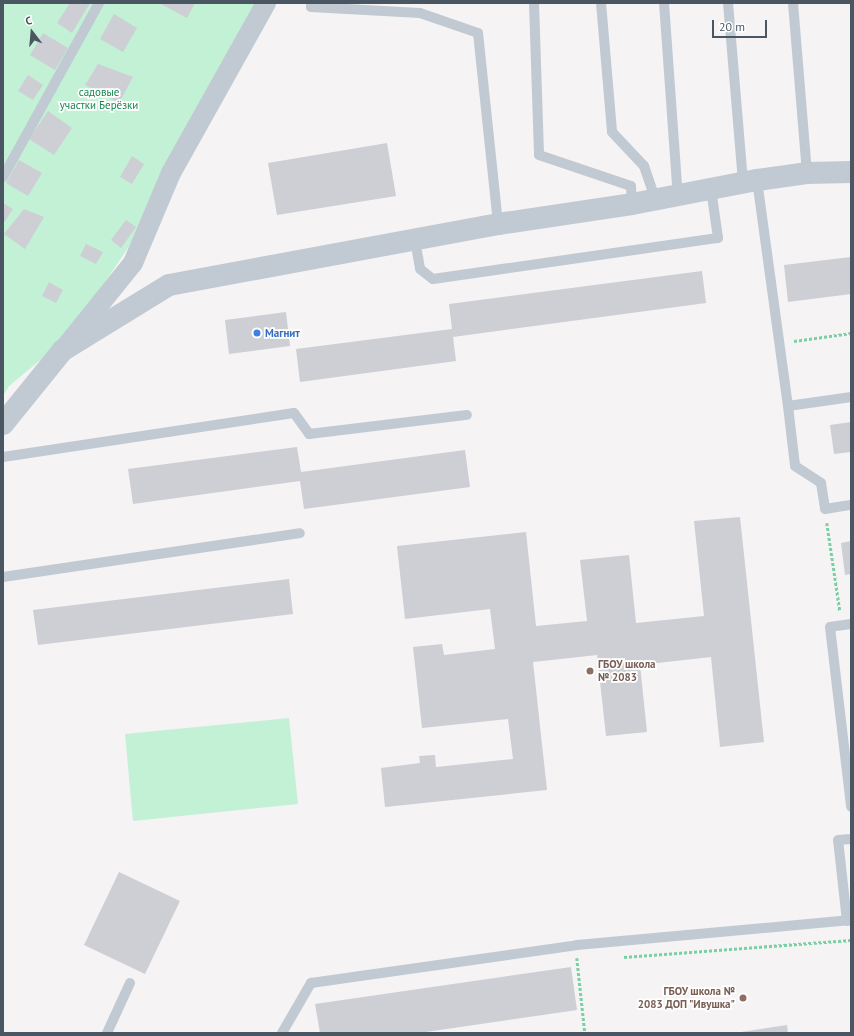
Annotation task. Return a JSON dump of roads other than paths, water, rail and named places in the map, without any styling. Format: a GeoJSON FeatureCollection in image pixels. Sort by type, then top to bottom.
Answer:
{"type":"FeatureCollection","features":[{"type":"Feature","properties":{"kind":"street"},"geometry":{"type":"LineString","coordinates":[[3,424],[133,263],[171,173],[266,3]]}},
{"type":"Feature","properties":{"kind":"street"},"geometry":{"type":"LineString","coordinates":[[63,350],[169,285],[498,224],[656,200],[750,181],[807,173],[851,172]]}},
{"type":"Feature","properties":{"kind":"lane"},"geometry":{"type":"LineString","coordinates":[[3,177],[99,3]]}},
{"type":"Feature","properties":{"kind":"lane"},"geometry":{"type":"LineString","coordinates":[[311,3],[311,7],[420,13],[478,33],[498,224]]}},
{"type":"Feature","properties":{"kind":"lane"},"geometry":{"type":"LineString","coordinates":[[534,3],[539,156],[631,186],[632,204]]}},
{"type":"Feature","properties":{"kind":"lane"},"geometry":{"type":"LineString","coordinates":[[601,3],[612,132],[644,166],[656,200]]}},
{"type":"Feature","properties":{"kind":"lane"},"geometry":{"type":"LineString","coordinates":[[664,3],[678,196]]}},
{"type":"Feature","properties":{"kind":"lane"},"geometry":{"type":"LineString","coordinates":[[728,3],[750,181],[779,344],[795,466],[820,483],[825,508],[851,505]]}},
{"type":"Feature","properties":{"kind":"lane"},"geometry":{"type":"LineString","coordinates":[[793,3],[807,173]]}},
{"type":"Feature","properties":{"kind":"lane"},"geometry":{"type":"LineString","coordinates":[[415,240],[420,269],[433,279],[718,238],[711,189]]}},
{"type":"Feature","properties":{"kind":"lane"},"geometry":{"type":"LineString","coordinates":[[788,406],[851,397]]}},
{"type":"Feature","properties":{"kind":"lane"},"geometry":{"type":"LineString","coordinates":[[3,457],[294,413],[309,434],[467,415]]}},
{"type":"Feature","properties":{"kind":"lane"},"geometry":{"type":"LineString","coordinates":[[3,577],[300,533]]}},
{"type":"Feature","properties":{"kind":"lane"},"geometry":{"type":"LineString","coordinates":[[847,625],[830,627],[851,807]]}},
{"type":"Feature","properties":{"kind":"lane"},"geometry":{"type":"LineString","coordinates":[[282,1033],[311,983],[577,945],[849,920],[838,840],[851,839]]}},
{"type":"Feature","properties":{"kind":"lane"},"geometry":{"type":"LineString","coordinates":[[107,1033],[130,983]]}},
{"type":"Feature","properties":{"kind":"place","name":"Магнит"},"geometry":{"type":"Point","coordinates":[257,333]}},
{"type":"Feature","properties":{"kind":"place","name":"ГБОУ школа № 2083"},"geometry":{"type":"Point","coordinates":[590,671]}},
{"type":"Feature","properties":{"kind":"place","name":"ГБОУ школа № 2083 ДОП \"Ивушка\""},"geometry":{"type":"Point","coordinates":[743,998]}},
{"type":"Feature","properties":{"kind":"park label","name":"садовые участки Берёзки"},"geometry":{"type":"Point","coordinates":[99,99]}}]}
